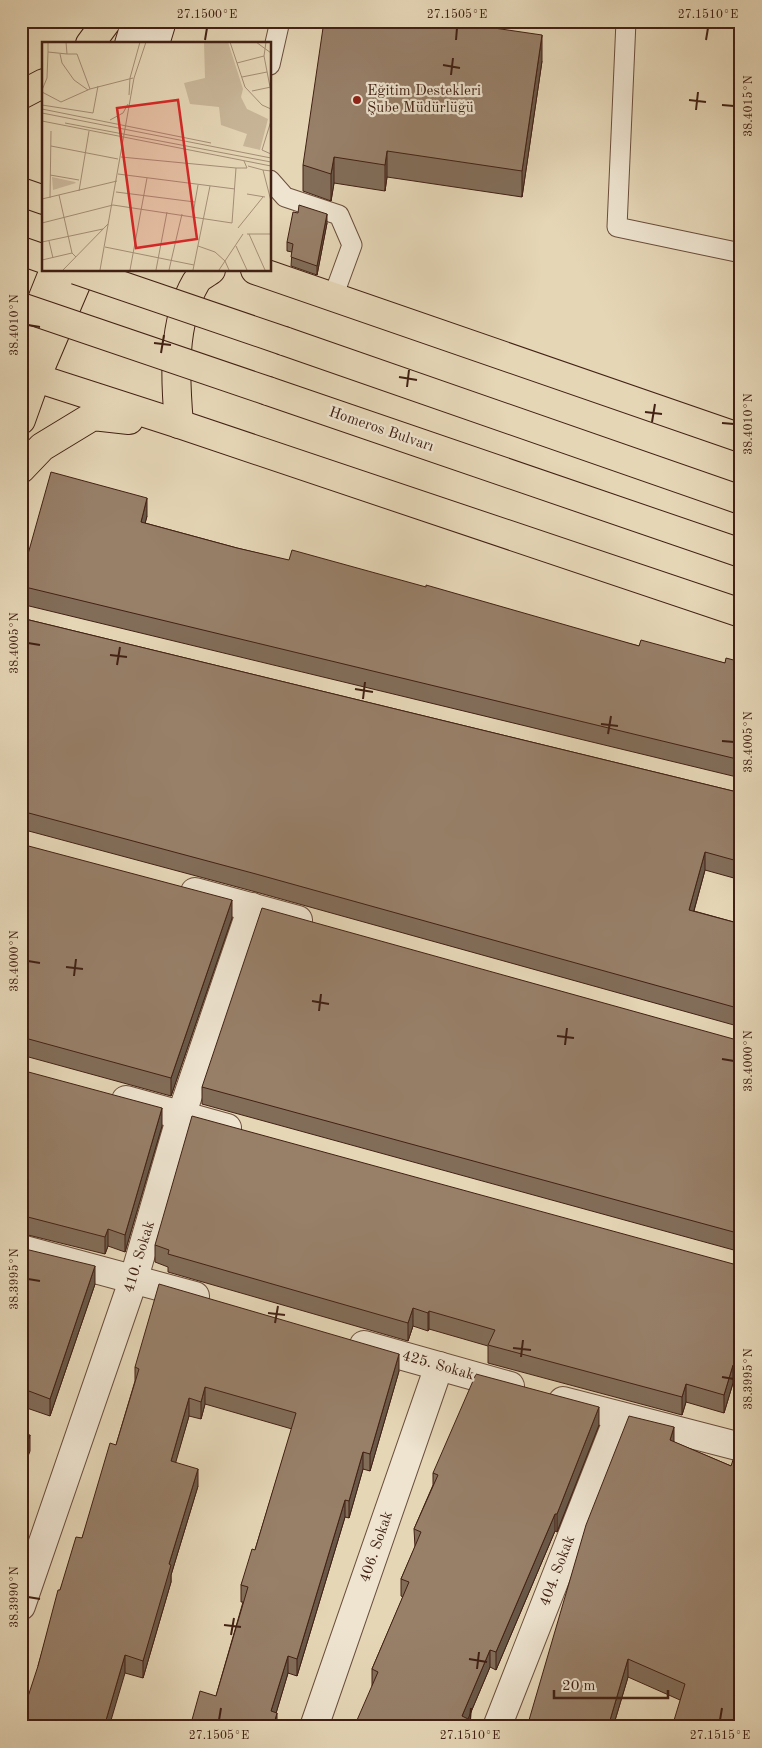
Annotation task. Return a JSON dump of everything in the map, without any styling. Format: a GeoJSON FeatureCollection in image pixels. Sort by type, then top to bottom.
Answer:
{"type":"FeatureCollection","features":[{"type":"Feature","properties":{"kind":"main road"},"geometry":{"type":"LineString","coordinates":[[91,42],[107,21]]}},
{"type":"Feature","properties":{"kind":"main road"},"geometry":{"type":"LineString","coordinates":[[21,95],[42,84]]}},
{"type":"Feature","properties":{"kind":"main road"},"geometry":{"type":"LineString","coordinates":[[21,192],[42,199]]}},
{"type":"Feature","properties":{"kind":"main road"},"geometry":{"type":"LineString","coordinates":[[21,251],[42,258]]}},
{"type":"Feature","properties":{"kind":"main road"},"geometry":{"type":"LineString","coordinates":[[21,352],[54,271]]}},
{"type":"Feature","properties":{"kind":"main road"},"geometry":{"type":"LineString","coordinates":[[79,271],[741,500]]}},
{"type":"Feature","properties":{"kind":"main road"},"geometry":{"type":"LineString","coordinates":[[21,420],[29,375],[81,271]]}},
{"type":"Feature","properties":{"kind":"main road"},"geometry":{"type":"LineString","coordinates":[[179,424],[176,390],[178,340],[184,311],[197,280],[210,271]]}},
{"type":"Feature","properties":{"kind":"main road"},"geometry":{"type":"LineString","coordinates":[[257,271],[741,438]]}},
{"type":"Feature","properties":{"kind":"main road","name":"Homeros Bulvarı"},"geometry":{"type":"LineString","coordinates":[[21,307],[741,553]]}},
{"type":"Feature","properties":{"kind":"main road"},"geometry":{"type":"LineString","coordinates":[[29,375],[741,613]]}},
{"type":"Feature","properties":{"kind":"main road"},"geometry":{"type":"LineString","coordinates":[[21,468],[42,447],[93,416],[179,424]]}},
{"type":"Feature","properties":{"kind":"street"},"geometry":{"type":"LineString","coordinates":[[131,42],[136,21]]}},
{"type":"Feature","properties":{"kind":"street"},"geometry":{"type":"LineString","coordinates":[[156,42],[162,21]]}},
{"type":"Feature","properties":{"kind":"street"},"geometry":{"type":"LineString","coordinates":[[175,886],[319,925]]}},
{"type":"Feature","properties":{"kind":"street","name":"410. Sokak"},"geometry":{"type":"LineString","coordinates":[[21,1606],[134,1278],[181,1116],[252,907]]}},
{"type":"Feature","properties":{"kind":"street"},"geometry":{"type":"LineString","coordinates":[[106,1095],[249,1134]]}},
{"type":"Feature","properties":{"kind":"street"},"geometry":{"type":"LineString","coordinates":[[21,1249],[134,1278],[220,1303]]}},
{"type":"Feature","properties":{"kind":"street","name":"425. Sokak"},"geometry":{"type":"LineString","coordinates":[[344,1339],[538,1394],[741,1448]]}},
{"type":"Feature","properties":{"kind":"street","name":"406. Sokak"},"geometry":{"type":"LineString","coordinates":[[314,1727],[439,1366]]}},
{"type":"Feature","properties":{"kind":"street","name":"404. Sokak"},"geometry":{"type":"LineString","coordinates":[[497,1727],[619,1416]]}},
{"type":"Feature","properties":{"kind":"lane"},"geometry":{"type":"LineString","coordinates":[[271,61],[280,21]]}},
{"type":"Feature","properties":{"kind":"lane"},"geometry":{"type":"LineString","coordinates":[[626,21],[617,226],[741,253]]}},
{"type":"Feature","properties":{"kind":"lane"},"geometry":{"type":"LineString","coordinates":[[271,181],[285,197],[339,215],[352,245],[333,297]]}},
{"type":"Feature","properties":{"kind":"building"},"geometry":{"type":"Polygon","coordinates":[[[324,21],[446,21],[542,35],[522,171],[387,151],[385,165],[334,157],[331,174],[303,165],[324,21]]]}},
{"type":"Feature","properties":{"kind":"building"},"geometry":{"type":"Polygon","coordinates":[[[299,205],[327,214],[317,266],[291,257],[293,244],[287,242],[293,212],[298,213],[299,205]]]}},
{"type":"Feature","properties":{"kind":"building"},"geometry":{"type":"Polygon","coordinates":[[[51,472],[147,498],[141,522],[289,560],[292,550],[426,587],[426,585],[639,646],[641,640],[725,663],[726,658],[741,662],[741,760],[21,587],[21,579],[51,472]]]}},
{"type":"Feature","properties":{"kind":"building"},"geometry":{"type":"Polygon","coordinates":[[[21,618],[741,792],[741,862],[705,852],[689,910],[741,924],[741,1009],[256,874],[21,812],[21,618]]]}},
{"type":"Feature","properties":{"kind":"building"},"geometry":{"type":"Polygon","coordinates":[[[21,844],[232,900],[171,1078],[21,1038],[21,844]]]}},
{"type":"Feature","properties":{"kind":"building"},"geometry":{"type":"Polygon","coordinates":[[[262,908],[741,1040],[741,1234],[202,1087],[262,908]]]}},
{"type":"Feature","properties":{"kind":"building"},"geometry":{"type":"Polygon","coordinates":[[[21,1070],[162,1108],[125,1235],[108,1229],[105,1237],[21,1216],[21,1070]]]}},
{"type":"Feature","properties":{"kind":"building"},"geometry":{"type":"Polygon","coordinates":[[[192,1116],[741,1265],[741,1368],[733,1365],[724,1395],[686,1384],[682,1397],[488,1345],[495,1330],[429,1311],[428,1313],[413,1308],[408,1323],[168,1254],[169,1250],[155,1245],[192,1116]]]}},
{"type":"Feature","properties":{"kind":"building"},"geometry":{"type":"Polygon","coordinates":[[[21,1248],[95,1266],[50,1399],[21,1388],[21,1248]]]}},
{"type":"Feature","properties":{"kind":"building"},"geometry":{"type":"Polygon","coordinates":[[[159,1284],[399,1354],[370,1454],[363,1452],[349,1501],[345,1500],[297,1659],[288,1656],[271,1711],[277,1713],[273,1727],[190,1727],[200,1691],[216,1696],[248,1587],[241,1585],[252,1549],[255,1550],[296,1413],[205,1387],[201,1402],[189,1398],[171,1461],[198,1469],[169,1564],[171,1565],[143,1661],[125,1655],[104,1727],[21,1727],[21,1718],[38,1666],[58,1590],[60,1590],[76,1537],[82,1538],[110,1443],[116,1445],[139,1369],[135,1367],[159,1284]]]}},
{"type":"Feature","properties":{"kind":"building"},"geometry":{"type":"Polygon","coordinates":[[[476,1374],[599,1407],[557,1514],[555,1514],[496,1652],[490,1650],[462,1716],[468,1719],[464,1727],[354,1727],[378,1672],[372,1669],[409,1582],[401,1579],[421,1532],[414,1529],[438,1475],[433,1473],[476,1374]]]}},
{"type":"Feature","properties":{"kind":"building"},"geometry":{"type":"Polygon","coordinates":[[[629,1416],[674,1427],[670,1440],[731,1466],[738,1445],[741,1444],[741,1727],[672,1727],[685,1684],[628,1659],[608,1727],[527,1727],[586,1525],[629,1416]]]}},
{"type":"Feature","properties":{"kind":"building"},"geometry":{"type":"Polygon","coordinates":[[[21,1433],[30,1435],[21,1459],[21,1433]]]}},
{"type":"Feature","properties":{"kind":"place","name":"Eğitim Destekleri Şube Müdürlüğü"},"geometry":{"type":"Point","coordinates":[357,100]}}]}
